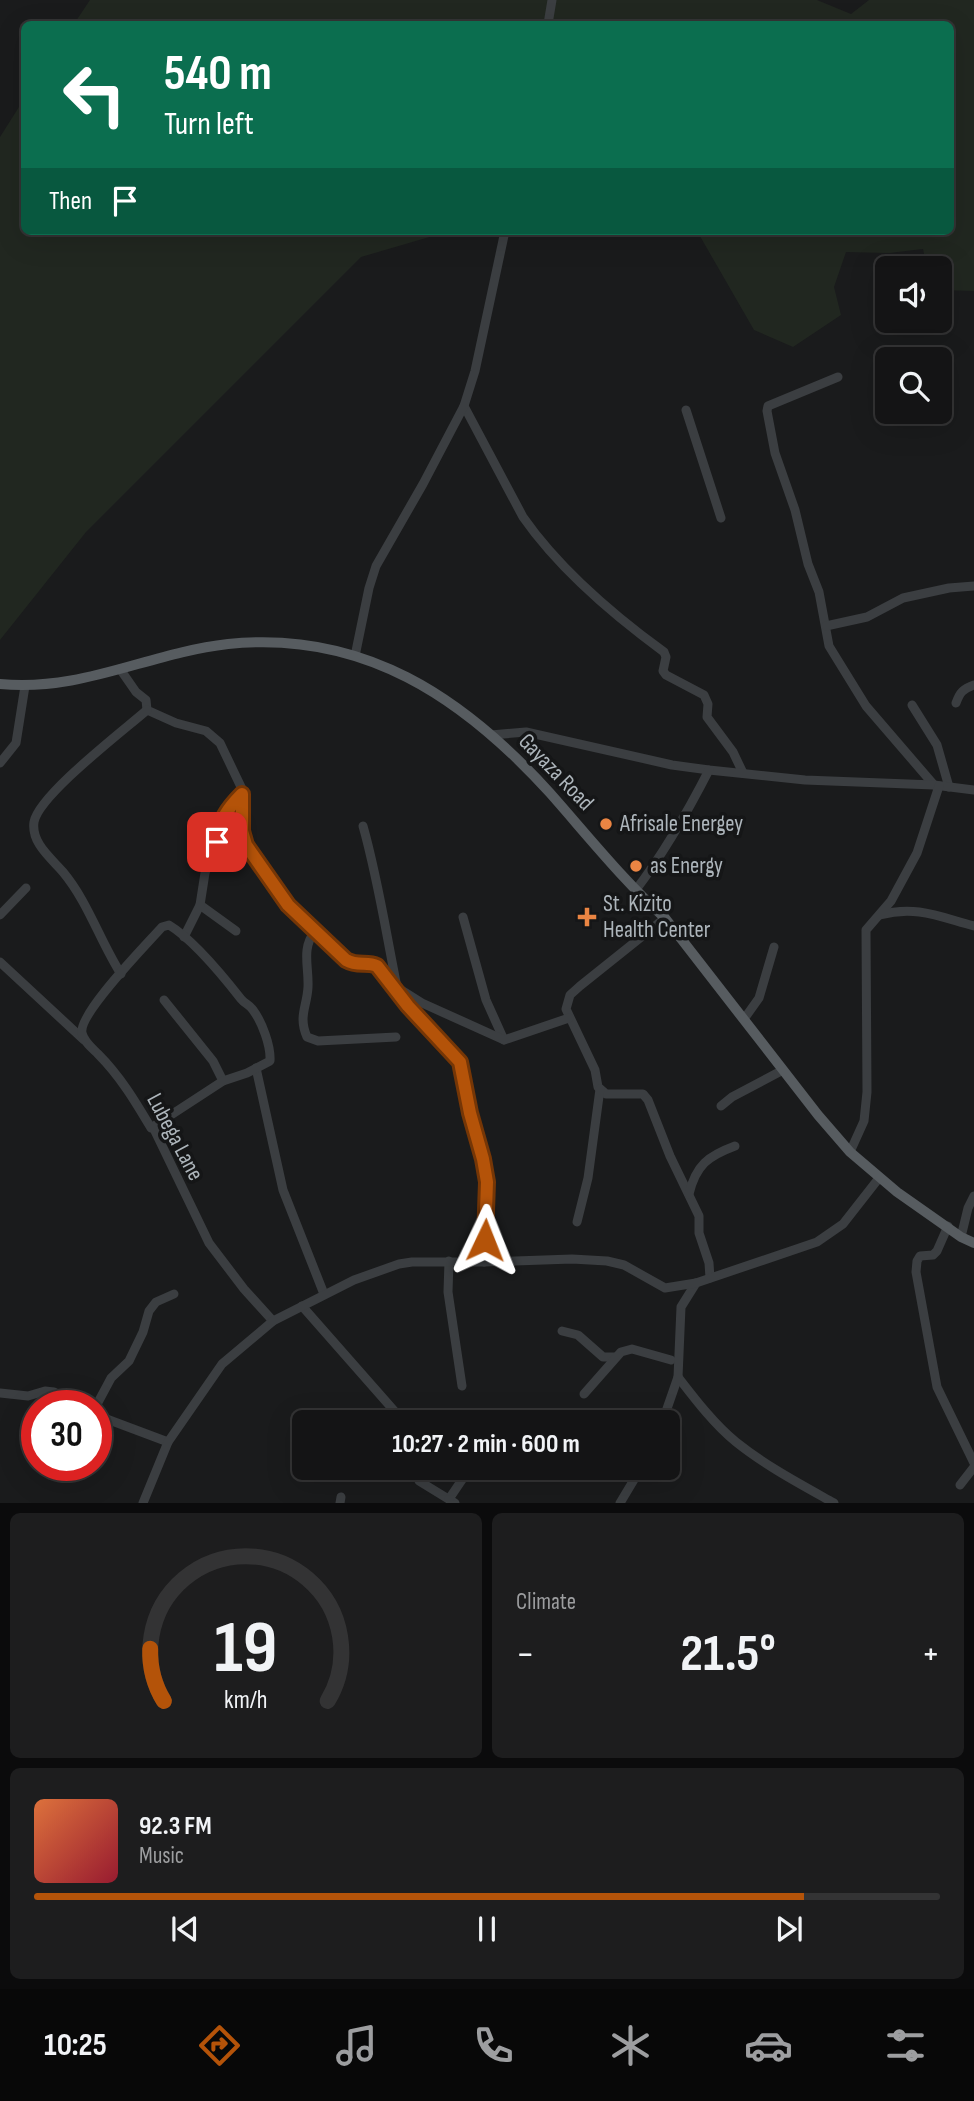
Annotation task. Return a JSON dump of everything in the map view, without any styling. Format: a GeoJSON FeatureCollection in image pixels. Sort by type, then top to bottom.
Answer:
{"type":"FeatureCollection","features":[{"type":"Feature","properties":{"kind":"main road","name":"Gayaza Road"},"geometry":{"type":"LineString","coordinates":[[0,684],[25,686],[79,681],[174,653],[244,642],[294,644],[355,656],[391,668],[420,683],[462,710],[491,736],[548,791],[635,891],[665,918],[850,1152],[879,1178],[961,1237],[974,1242]]}},
{"type":"Feature","properties":{"kind":"street"},"geometry":{"type":"LineString","coordinates":[[548,21],[552,0]]}},
{"type":"Feature","properties":{"kind":"street"},"geometry":{"type":"LineString","coordinates":[[355,656],[376,566],[464,406],[475,370],[504,235]]}},
{"type":"Feature","properties":{"kind":"street"},"geometry":{"type":"LineString","coordinates":[[838,377],[772,404],[766,411],[775,453],[819,592],[830,646],[866,706],[941,786]]}},
{"type":"Feature","properties":{"kind":"street"},"geometry":{"type":"LineString","coordinates":[[464,406],[532,530],[595,597],[664,652],[666,657],[663,671],[666,674],[704,695],[710,723],[733,752],[743,774]]}},
{"type":"Feature","properties":{"kind":"street"},"geometry":{"type":"LineString","coordinates":[[686,410],[721,518]]}},
{"type":"Feature","properties":{"kind":"street"},"geometry":{"type":"LineString","coordinates":[[826,626],[867,617],[904,598],[948,587],[974,586]]}},
{"type":"Feature","properties":{"kind":"street"},"geometry":{"type":"LineString","coordinates":[[120,668],[136,692],[146,700],[146,710],[76,770],[37,812],[34,832],[40,846],[64,873],[99,929],[121,974]]}},
{"type":"Feature","properties":{"kind":"street"},"geometry":{"type":"LineString","coordinates":[[956,703],[965,688],[974,685]]}},
{"type":"Feature","properties":{"kind":"street"},"geometry":{"type":"LineString","coordinates":[[0,763],[16,743],[25,686]]}},
{"type":"Feature","properties":{"kind":"street"},"geometry":{"type":"LineString","coordinates":[[850,1152],[864,1121],[867,1093],[866,930],[891,901],[917,853],[941,786],[937,745],[912,705]]}},
{"type":"Feature","properties":{"kind":"street"},"geometry":{"type":"LineString","coordinates":[[146,710],[176,723],[205,731],[220,743],[242,789],[242,831],[246,845],[288,905],[354,964],[377,966],[408,1006],[460,1062],[487,1182],[484,1262]]}},
{"type":"Feature","properties":{"kind":"street"},"geometry":{"type":"LineString","coordinates":[[491,736],[526,732],[672,765],[743,774],[974,790]]}},
{"type":"Feature","properties":{"kind":"street"},"geometry":{"type":"LineString","coordinates":[[635,891],[687,813],[709,770]]}},
{"type":"Feature","properties":{"kind":"street"},"geometry":{"type":"LineString","coordinates":[[184,937],[200,905],[205,873],[224,814],[242,794]]}},
{"type":"Feature","properties":{"kind":"street"},"geometry":{"type":"LineString","coordinates":[[363,827],[373,861],[394,986],[422,1003],[504,1040],[569,1018]]}},
{"type":"Feature","properties":{"kind":"street"},"geometry":{"type":"LineString","coordinates":[[0,915],[26,888]]}},
{"type":"Feature","properties":{"kind":"street"},"geometry":{"type":"LineString","coordinates":[[200,905],[236,932]]}},
{"type":"Feature","properties":{"kind":"street"},"geometry":{"type":"LineString","coordinates":[[878,915],[896,911],[929,912],[944,919],[974,926]]}},
{"type":"Feature","properties":{"kind":"street"},"geometry":{"type":"LineString","coordinates":[[463,917],[486,1000],[504,1040]]}},
{"type":"Feature","properties":{"kind":"street"},"geometry":{"type":"LineString","coordinates":[[577,1222],[588,1178],[600,1089],[595,1070],[569,1018],[566,1004],[570,995],[665,918]]}},
{"type":"Feature","properties":{"kind":"street"},"geometry":{"type":"LineString","coordinates":[[85,1041],[81,1031],[84,1019],[165,925],[173,927],[184,937],[222,974],[244,1003],[252,1007],[270,1054],[270,1061],[223,1081],[151,1128]]}},
{"type":"Feature","properties":{"kind":"street"},"geometry":{"type":"LineString","coordinates":[[315,931],[308,941],[306,957],[308,987],[302,1025],[307,1037],[318,1041],[396,1037]]}},
{"type":"Feature","properties":{"kind":"street"},"geometry":{"type":"LineString","coordinates":[[744,1019],[759,998],[774,947]]}},
{"type":"Feature","properties":{"kind":"street","name":"Lubega Lane"},"geometry":{"type":"LineString","coordinates":[[0,962],[85,1041],[128,1090],[161,1141],[188,1204],[209,1243],[244,1289],[273,1321]]}},
{"type":"Feature","properties":{"kind":"street"},"geometry":{"type":"LineString","coordinates":[[164,1000],[211,1059],[223,1081]]}},
{"type":"Feature","properties":{"kind":"street"},"geometry":{"type":"LineString","coordinates":[[256,1068],[284,1190],[324,1294]]}},
{"type":"Feature","properties":{"kind":"street"},"geometry":{"type":"LineString","coordinates":[[721,1107],[732,1097],[783,1070]]}},
{"type":"Feature","properties":{"kind":"street"},"geometry":{"type":"LineString","coordinates":[[600,1089],[606,1094],[643,1094],[648,1100],[670,1156],[699,1216],[699,1233],[709,1263],[710,1278]]}},
{"type":"Feature","properties":{"kind":"street"},"geometry":{"type":"LineString","coordinates":[[689,1194],[698,1167],[735,1146]]}},
{"type":"Feature","properties":{"kind":"street"},"geometry":{"type":"LineString","coordinates":[[143,1503],[168,1443],[217,1370],[273,1321],[354,1280],[399,1264],[426,1260],[484,1262],[572,1259],[624,1265],[665,1288],[696,1283],[814,1244],[843,1224],[879,1178]]}},
{"type":"Feature","properties":{"kind":"street"},"geometry":{"type":"LineString","coordinates":[[961,1237],[974,1196]]}},
{"type":"Feature","properties":{"kind":"street"},"geometry":{"type":"LineString","coordinates":[[948,1226],[937,1251],[933,1255],[920,1256],[916,1272],[937,1387],[974,1465],[960,1485]]}},
{"type":"Feature","properties":{"kind":"street"},"geometry":{"type":"LineString","coordinates":[[449,1261],[448,1292],[462,1386]]}},
{"type":"Feature","properties":{"kind":"street"},"geometry":{"type":"LineString","coordinates":[[667,1410],[678,1377],[680,1312],[696,1283]]}},
{"type":"Feature","properties":{"kind":"street"},"geometry":{"type":"LineString","coordinates":[[105,1390],[111,1378],[129,1361],[143,1332],[149,1311],[156,1302],[174,1294]]}},
{"type":"Feature","properties":{"kind":"street"},"geometry":{"type":"LineString","coordinates":[[302,1306],[393,1410]]}},
{"type":"Feature","properties":{"kind":"street"},"geometry":{"type":"LineString","coordinates":[[562,1331],[578,1335],[603,1357],[616,1357]]}},
{"type":"Feature","properties":{"kind":"street"},"geometry":{"type":"LineString","coordinates":[[584,1394],[616,1357],[632,1349],[671,1360]]}},
{"type":"Feature","properties":{"kind":"street"},"geometry":{"type":"LineString","coordinates":[[678,1377],[736,1441],[783,1475],[834,1503]]}},
{"type":"Feature","properties":{"kind":"street"},"geometry":{"type":"LineString","coordinates":[[0,1393],[21,1394]]}},
{"type":"Feature","properties":{"kind":"street"},"geometry":{"type":"LineString","coordinates":[[112,1421],[168,1443]]}},
{"type":"Feature","properties":{"kind":"street"},"geometry":{"type":"LineString","coordinates":[[419,1481],[452,1501],[463,1480]]}},
{"type":"Feature","properties":{"kind":"street"},"geometry":{"type":"LineString","coordinates":[[620,1503],[634,1480]]}},
{"type":"Feature","properties":{"kind":"shaded area"},"geometry":{"type":"Polygon","coordinates":[[[90,0],[817,0],[851,14],[869,0],[974,0],[974,291],[952,290],[952,256],[924,256],[923,249],[889,253],[846,252],[834,287],[841,315],[793,347],[754,330],[699,235],[954,235],[954,21],[76,21],[90,0]]]}},
{"type":"Feature","properties":{"kind":"shaded area"},"geometry":{"type":"Polygon","coordinates":[[[21,104],[21,235],[436,235],[361,257],[86,532],[0,640],[0,137],[21,104]]]}},
{"type":"Feature","properties":{"kind":"place","name":"Afrisale Energey"},"geometry":{"type":"Point","coordinates":[606,824]}},
{"type":"Feature","properties":{"kind":"place","name":"as Energy"},"geometry":{"type":"Point","coordinates":[636,866]}},
{"type":"Feature","properties":{"kind":"place","name":"St. Kizito Health Center"},"geometry":{"type":"Point","coordinates":[587,917]}},
{"type":"Feature","properties":{"kind":"route"},"geometry":{"type":"LineString","coordinates":[[217,842],[224,814],[242,794],[242,831],[246,845],[288,905],[346,960],[358,965],[377,966],[408,1006],[456,1055],[463,1070],[470,1113],[487,1182],[485,1240]]}}]}
